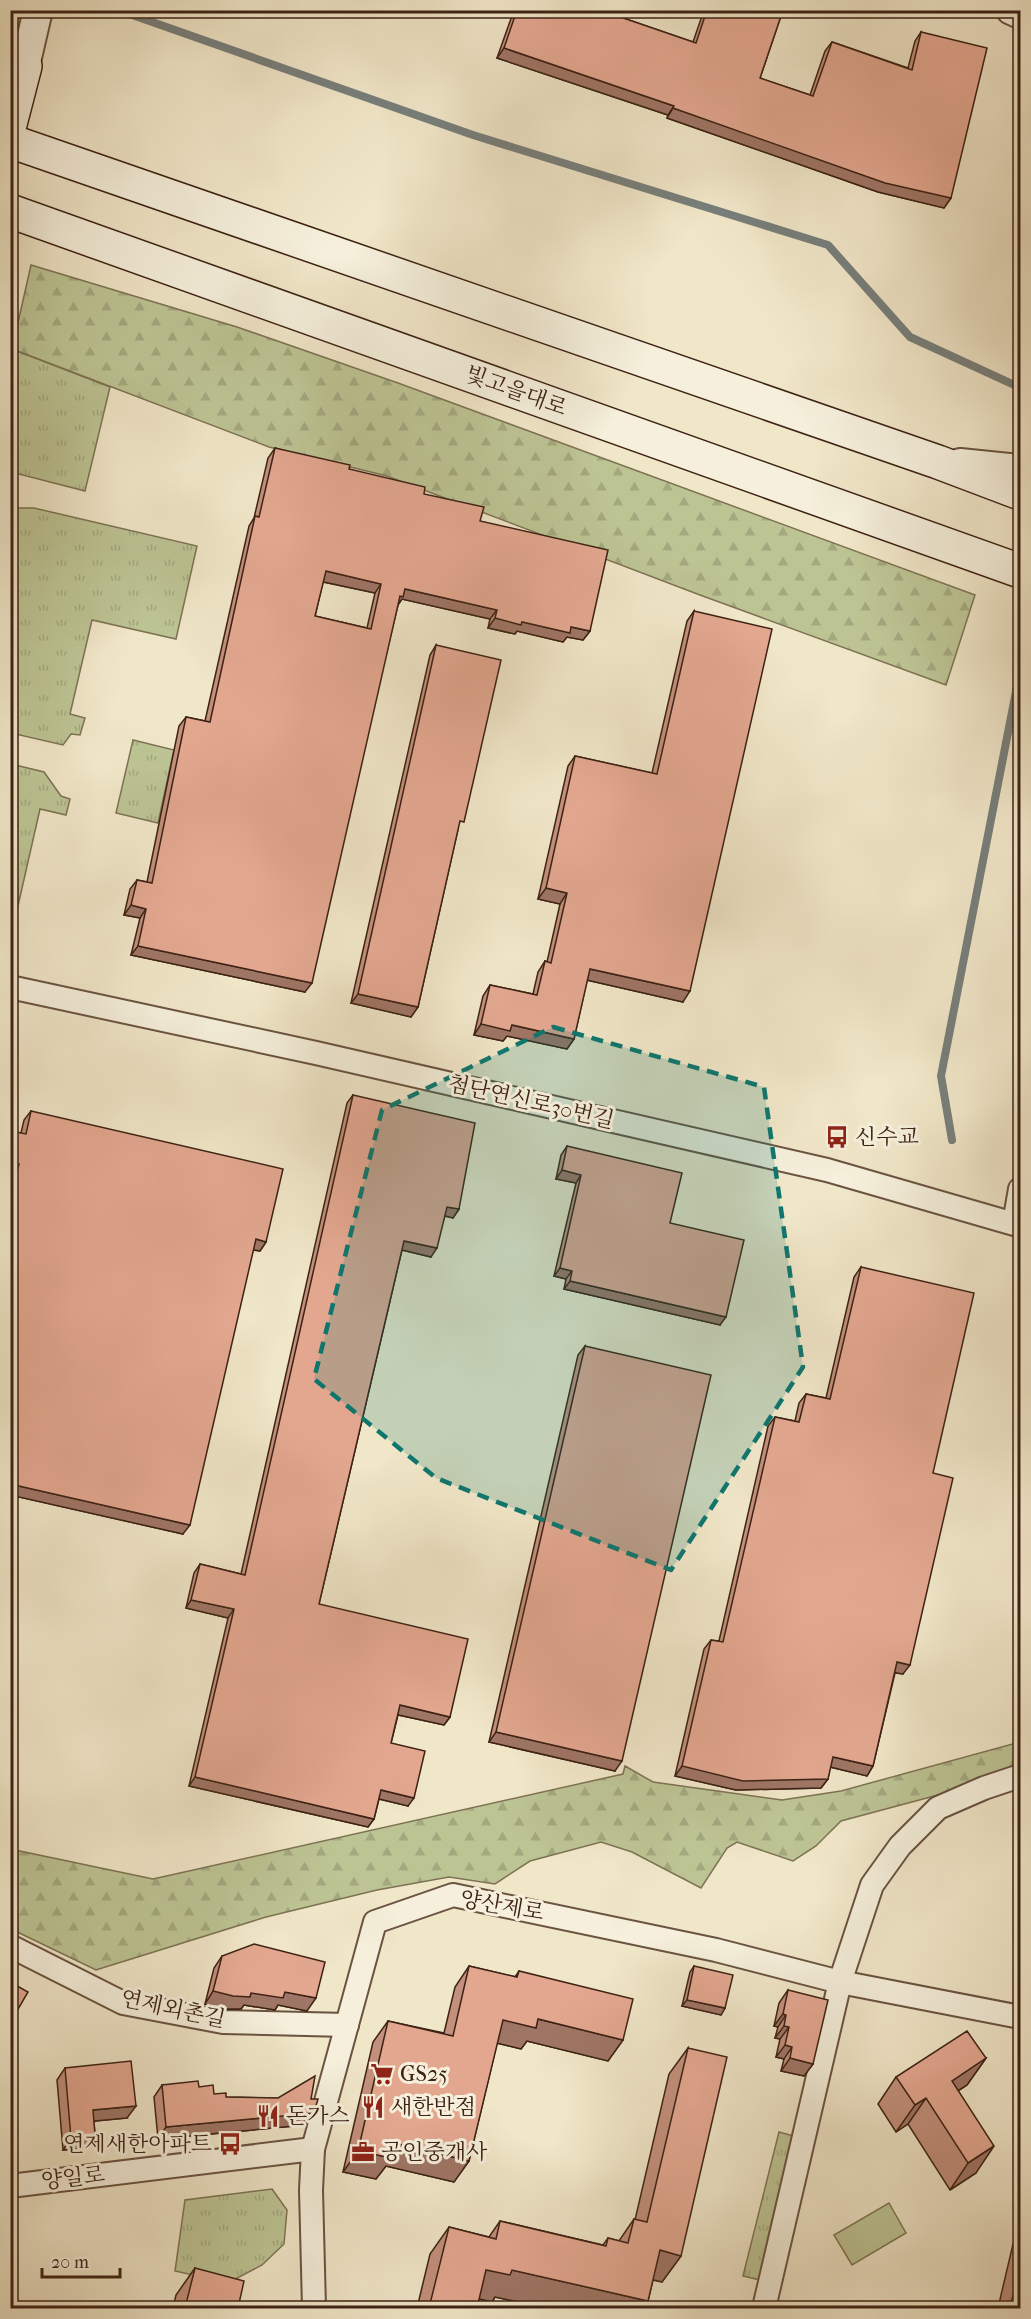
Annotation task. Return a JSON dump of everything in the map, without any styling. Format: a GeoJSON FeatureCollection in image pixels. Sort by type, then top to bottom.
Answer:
{"type":"FeatureCollection","features":[{"type":"Feature","properties":{"kind":"main road"},"geometry":{"type":"LineString","coordinates":[[10,124],[25,66]]}},
{"type":"Feature","properties":{"kind":"main road"},"geometry":{"type":"LineString","coordinates":[[10,141],[1020,492]]}},
{"type":"Feature","properties":{"kind":"main road","name":"빛고을대로"},"geometry":{"type":"LineString","coordinates":[[25,216],[1014,574]]}},
{"type":"Feature","properties":{"kind":"street"},"geometry":{"type":"LineString","coordinates":[[25,66],[38,10]]}},
{"type":"Feature","properties":{"kind":"street"},"geometry":{"type":"LineString","coordinates":[[1011,10],[1020,15]]}},
{"type":"Feature","properties":{"kind":"street"},"geometry":{"type":"LineString","coordinates":[[938,462],[1020,469]]}},
{"type":"Feature","properties":{"kind":"street","name":"첨단연신로30번길"},"geometry":{"type":"LineString","coordinates":[[10,987],[328,1056],[827,1170],[1017,1228],[1020,1189]]}},
{"type":"Feature","properties":{"kind":"street"},"geometry":{"type":"LineString","coordinates":[[764,2308],[840,1982],[872,1885],[900,1846],[938,1808],[984,1788],[1020,1776]]}},
{"type":"Feature","properties":{"kind":"street","name":"양산제로"},"geometry":{"type":"LineString","coordinates":[[314,2308],[311,2190],[313,2149],[375,1922],[453,1895],[704,1947],[840,1982],[1020,2017]]}},
{"type":"Feature","properties":{"kind":"street","name":"연제외촌길"},"geometry":{"type":"LineString","coordinates":[[10,1946],[123,2003],[223,2022],[347,2025]]}},
{"type":"Feature","properties":{"kind":"street","name":"양일로"},"geometry":{"type":"LineString","coordinates":[[10,2186],[313,2149]]}},
{"type":"Feature","properties":{"kind":"highlighted area"},"geometry":{"type":"Polygon","coordinates":[[[553,1027],[764,1087],[803,1367],[671,1570],[436,1478],[314,1379],[382,1110],[553,1027]]]}},
{"type":"Feature","properties":{"kind":"green space"},"geometry":{"type":"Polygon","coordinates":[[[31,265],[237,327],[398,383],[975,595],[946,685],[700,595],[387,476],[269,447],[12,349],[31,265]]]}},
{"type":"Feature","properties":{"kind":"green space"},"geometry":{"type":"Polygon","coordinates":[[[12,349],[110,387],[85,491],[11,472],[12,349]]]}},
{"type":"Feature","properties":{"kind":"green space"},"geometry":{"type":"Polygon","coordinates":[[[11,508],[34,508],[197,546],[176,639],[92,620],[70,714],[85,718],[80,735],[71,734],[63,745],[11,733],[11,508]]]}},
{"type":"Feature","properties":{"kind":"green space"},"geometry":{"type":"Polygon","coordinates":[[[133,740],[174,750],[158,823],[116,813],[133,740]]]}},
{"type":"Feature","properties":{"kind":"green space"},"geometry":{"type":"Polygon","coordinates":[[[11,764],[44,772],[61,796],[70,799],[66,815],[40,809],[15,919],[10,918],[11,764]]]}},
{"type":"Feature","properties":{"kind":"green space"},"geometry":{"type":"Polygon","coordinates":[[[1020,1742],[1020,1768],[938,1795],[841,1821],[816,1846],[793,1861],[737,1842],[727,1848],[701,1888],[632,1852],[601,1842],[530,1861],[495,1884],[449,1877],[377,1890],[266,1917],[96,1970],[11,1929],[10,1849],[153,1879],[623,1774],[625,1766],[653,1782],[782,1800],[841,1791],[1020,1742]]]}},
{"type":"Feature","properties":{"kind":"green space"},"geometry":{"type":"Polygon","coordinates":[[[779,2132],[797,2137],[760,2280],[743,2276],[779,2132]]]}},
{"type":"Feature","properties":{"kind":"green space"},"geometry":{"type":"Polygon","coordinates":[[[272,2189],[287,2210],[284,2244],[262,2265],[228,2283],[175,2271],[185,2200],[272,2189]]]}},
{"type":"Feature","properties":{"kind":"green space"},"geometry":{"type":"Polygon","coordinates":[[[889,2203],[906,2233],[852,2265],[834,2235],[889,2203]]]}},
{"type":"Feature","properties":{"kind":"building"},"geometry":{"type":"Polygon","coordinates":[[[517,10],[600,10],[696,43],[707,10],[783,10],[760,78],[813,96],[832,42],[912,70],[921,32],[987,48],[951,198],[885,183],[673,108],[674,106],[504,48],[517,10]]]}},
{"type":"Feature","properties":{"kind":"building"},"geometry":{"type":"Polygon","coordinates":[[[275,448],[350,465],[349,469],[425,487],[424,494],[484,507],[480,521],[608,550],[590,631],[571,627],[570,633],[522,622],[521,625],[495,618],[497,610],[405,589],[403,597],[400,596],[312,983],[138,946],[146,909],[131,905],[137,880],[152,883],[186,717],[210,722],[255,516],[259,517],[275,448]],[[326,571],[315,616],[371,629],[381,584],[326,571]]]}},
{"type":"Feature","properties":{"kind":"building"},"geometry":{"type":"Polygon","coordinates":[[[694,611],[772,629],[690,991],[590,969],[574,1039],[512,1025],[510,1031],[481,1024],[490,985],[537,995],[545,961],[551,963],[567,893],[546,888],[575,756],[657,774],[694,611]]]}},
{"type":"Feature","properties":{"kind":"building"},"geometry":{"type":"Polygon","coordinates":[[[436,645],[501,660],[464,822],[460,821],[418,1007],[358,994],[436,645]]]}},
{"type":"Feature","properties":{"kind":"building"},"geometry":{"type":"Polygon","coordinates":[[[353,1095],[475,1123],[459,1209],[447,1207],[437,1248],[404,1241],[319,1604],[468,1639],[450,1717],[400,1705],[391,1743],[425,1751],[414,1798],[381,1790],[374,1819],[195,1777],[234,1609],[191,1600],[200,1564],[245,1575],[353,1095]]]}},
{"type":"Feature","properties":{"kind":"building"},"geometry":{"type":"Polygon","coordinates":[[[31,1111],[283,1169],[266,1242],[256,1239],[190,1525],[10,1484],[10,1199],[19,1164],[10,1162],[10,1131],[26,1134],[31,1111]]]}},
{"type":"Feature","properties":{"kind":"building"},"geometry":{"type":"Polygon","coordinates":[[[567,1146],[682,1173],[670,1223],[744,1240],[726,1317],[570,1281],[572,1271],[560,1268],[581,1175],[562,1170],[567,1146]]]}},
{"type":"Feature","properties":{"kind":"building"},"geometry":{"type":"Polygon","coordinates":[[[861,1267],[974,1293],[933,1473],[953,1478],[910,1665],[897,1662],[873,1766],[833,1757],[828,1779],[743,1781],[682,1766],[711,1640],[723,1642],[775,1417],[799,1422],[806,1394],[830,1399],[861,1267]]]}},
{"type":"Feature","properties":{"kind":"building"},"geometry":{"type":"Polygon","coordinates":[[[585,1346],[711,1375],[622,1761],[496,1732],[585,1346]]]}},
{"type":"Feature","properties":{"kind":"building"},"geometry":{"type":"Polygon","coordinates":[[[254,1944],[325,1962],[316,1998],[285,1992],[283,1998],[251,1993],[250,1997],[233,1996],[213,1991],[222,1956],[254,1944]]]}},
{"type":"Feature","properties":{"kind":"building"},"geometry":{"type":"Polygon","coordinates":[[[469,1966],[517,1977],[519,1971],[633,1999],[623,2040],[538,2019],[536,2028],[503,2020],[469,2161],[395,2143],[391,2158],[358,2151],[388,2021],[453,2036],[469,1966]]]}},
{"type":"Feature","properties":{"kind":"building"},"geometry":{"type":"Polygon","coordinates":[[[694,1966],[733,1975],[725,2008],[687,2000],[694,1966]]]}},
{"type":"Feature","properties":{"kind":"building"},"geometry":{"type":"Polygon","coordinates":[[[10,1982],[28,1992],[10,2023],[10,1982]]]}},
{"type":"Feature","properties":{"kind":"building"},"geometry":{"type":"Polygon","coordinates":[[[788,1990],[828,2000],[813,2064],[790,2058],[792,2047],[785,2045],[789,2027],[784,2026],[786,2015],[783,2014],[788,1990]]]}},
{"type":"Feature","properties":{"kind":"building"},"geometry":{"type":"Polygon","coordinates":[[[967,2031],[986,2058],[952,2081],[994,2146],[968,2163],[926,2098],[915,2105],[896,2077],[967,2031]]]}},
{"type":"Feature","properties":{"kind":"building"},"geometry":{"type":"Polygon","coordinates":[[[688,2048],[727,2057],[681,2256],[660,2250],[648,2301],[512,2270],[510,2275],[486,2270],[477,2308],[429,2308],[449,2227],[496,2239],[500,2221],[606,2246],[608,2238],[628,2243],[634,2219],[647,2222],[688,2048]]]}},
{"type":"Feature","properties":{"kind":"building"},"geometry":{"type":"Polygon","coordinates":[[[131,2061],[136,2106],[93,2110],[95,2135],[71,2138],[65,2068],[131,2061]]]}},
{"type":"Feature","properties":{"kind":"building"},"geometry":{"type":"Polygon","coordinates":[[[315,2076],[311,2099],[318,2099],[314,2113],[166,2127],[162,2085],[198,2081],[199,2087],[213,2085],[214,2094],[226,2093],[226,2097],[278,2098],[315,2076]]]}},
{"type":"Feature","properties":{"kind":"building"},"geometry":{"type":"Polygon","coordinates":[[[1020,2264],[1020,2308],[1010,2308],[1020,2264]]]}},
{"type":"Feature","properties":{"kind":"building"},"geometry":{"type":"Polygon","coordinates":[[[195,2268],[244,2281],[238,2308],[185,2308],[195,2268]]]}},
{"type":"Feature","properties":{"kind":"building"},"geometry":{"type":"Polygon","coordinates":[[[808,2303],[832,2308],[807,2308],[808,2303]]]}},
{"type":"Feature","properties":{"kind":"waterway"},"geometry":{"type":"LineString","coordinates":[[118,10],[473,135],[828,245],[910,337],[1019,387],[1020,395]]}},
{"type":"Feature","properties":{"kind":"waterway"},"geometry":{"type":"LineString","coordinates":[[952,1140],[941,1076],[1020,671]]}},
{"type":"Feature","properties":{"kind":"place","name":"신수교"},"geometry":{"type":"Point","coordinates":[837,1137]}},
{"type":"Feature","properties":{"kind":"place","name":"GS25"},"geometry":{"type":"Point","coordinates":[382,2074]}},
{"type":"Feature","properties":{"kind":"place","name":"새한반점"},"geometry":{"type":"Point","coordinates":[373,2107]}},
{"type":"Feature","properties":{"kind":"place","name":"돈가스"},"geometry":{"type":"Point","coordinates":[268,2116]}},
{"type":"Feature","properties":{"kind":"place","name":"연제새한아파트"},"geometry":{"type":"Point","coordinates":[230,2144]}},
{"type":"Feature","properties":{"kind":"place","name":"공인중개사"},"geometry":{"type":"Point","coordinates":[363,2152]}}]}
